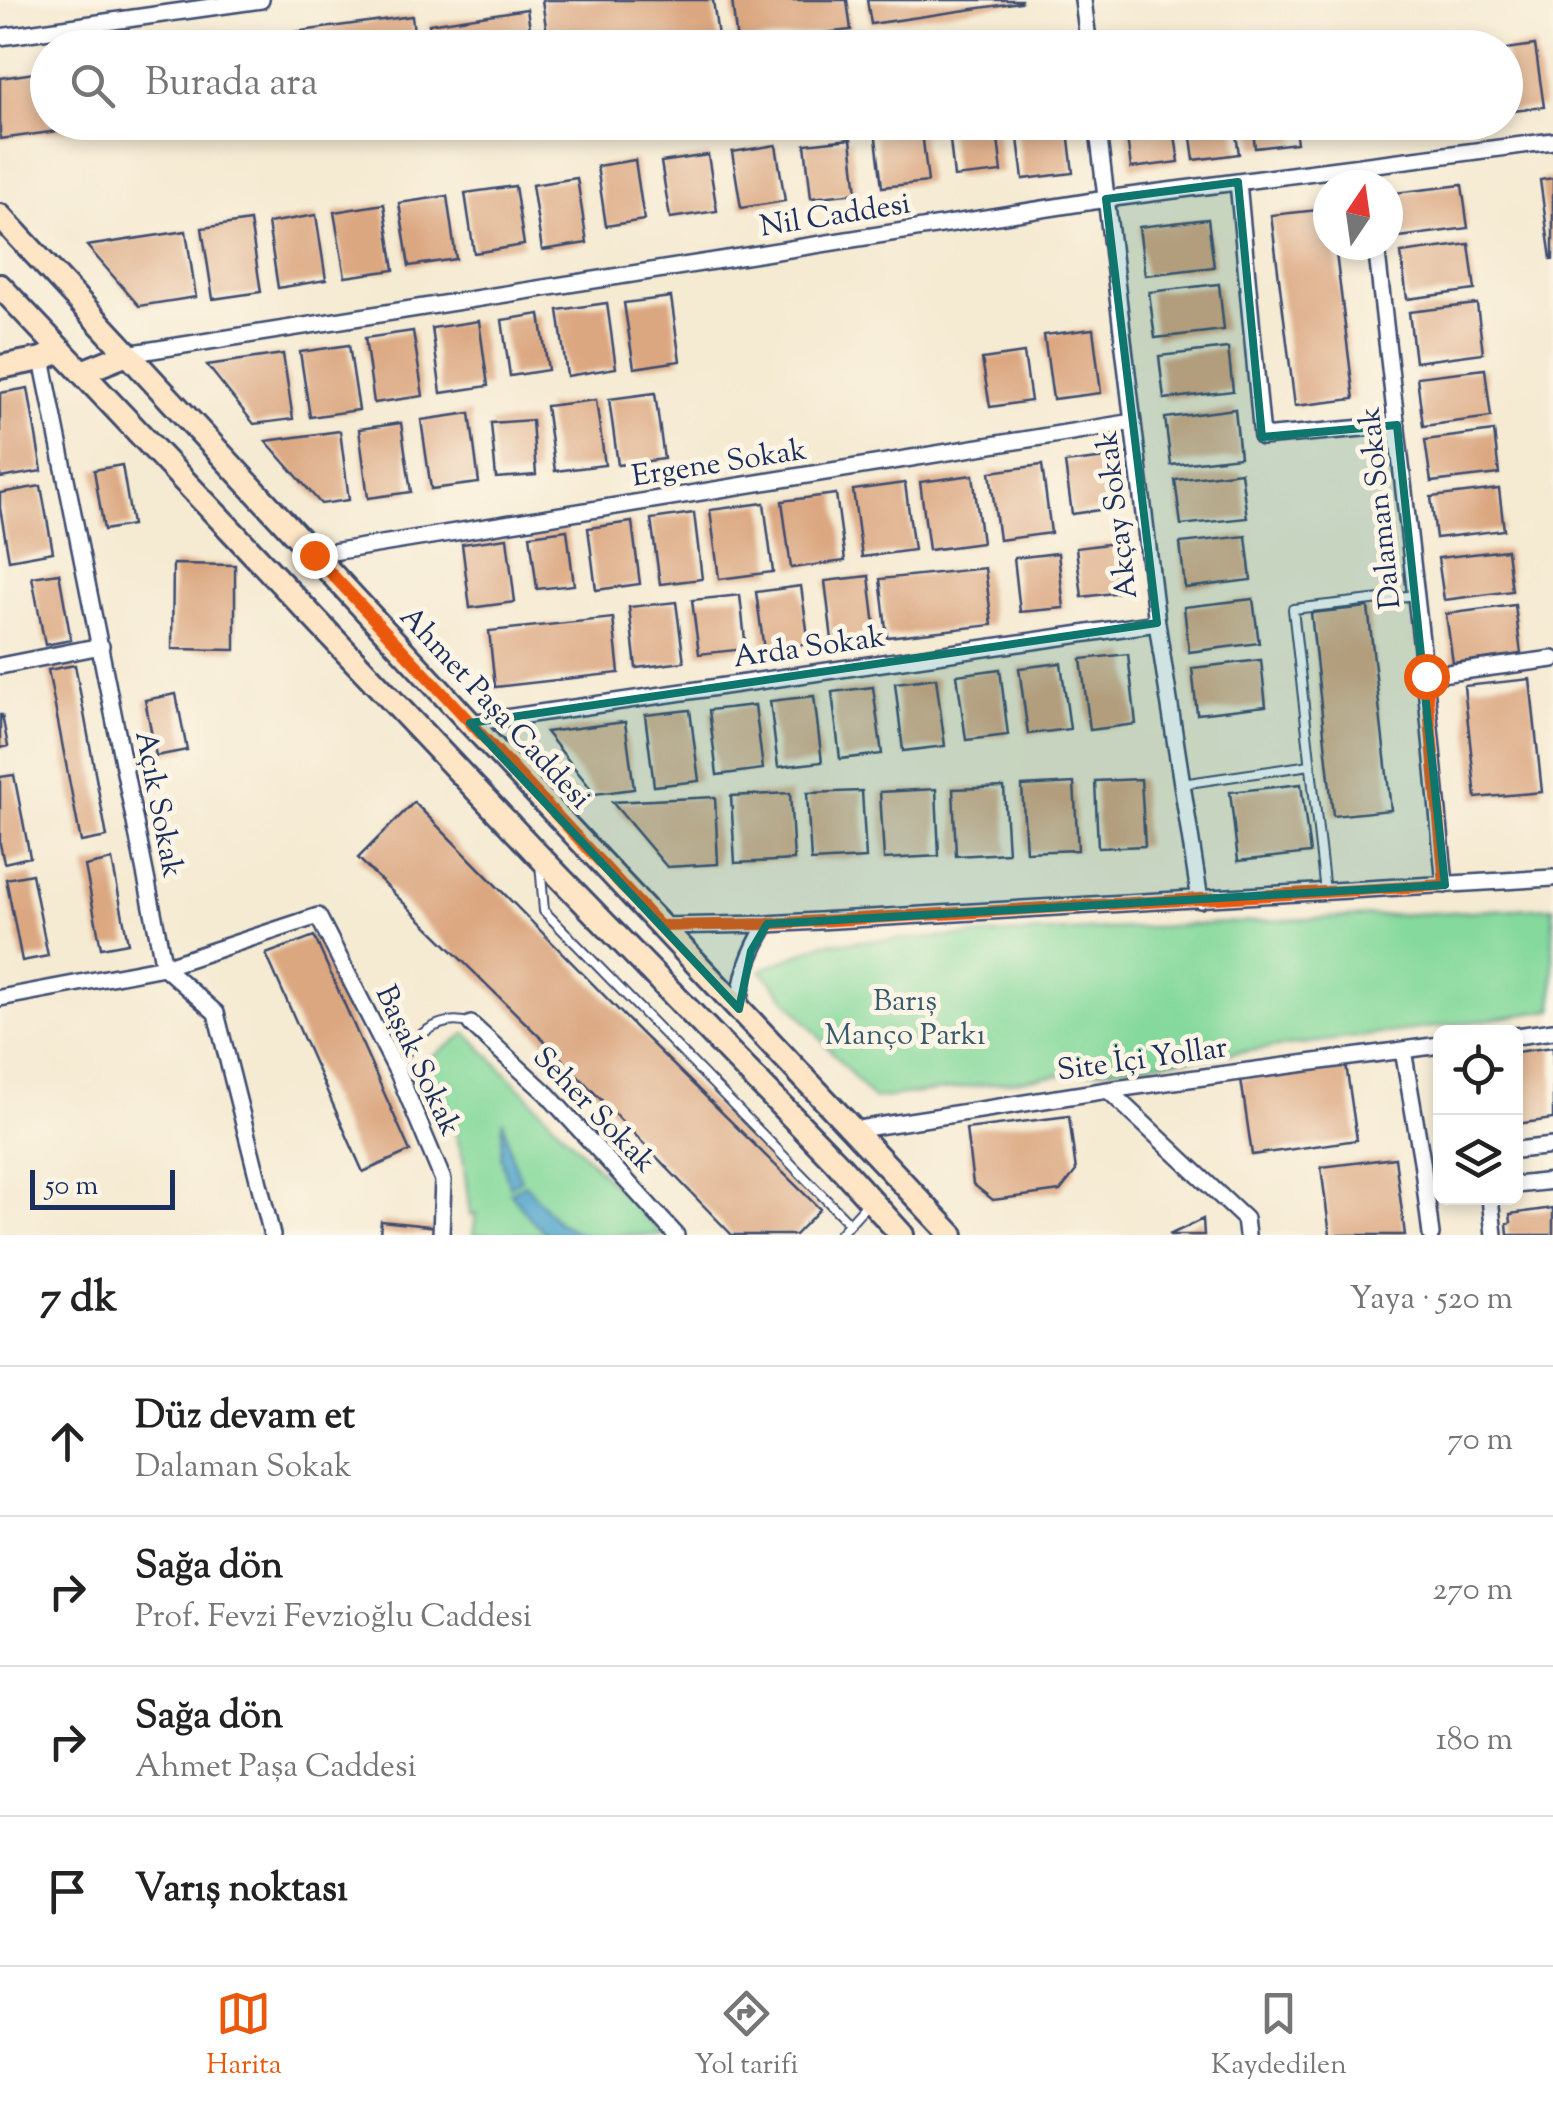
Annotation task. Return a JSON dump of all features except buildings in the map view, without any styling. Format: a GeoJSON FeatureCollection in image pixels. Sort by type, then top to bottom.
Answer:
{"type":"FeatureCollection","features":[{"type":"Feature","properties":{"kind":"street"},"geometry":{"type":"LineString","coordinates":[[50,30],[262,0]]}},
{"type":"Feature","properties":{"kind":"street"},"geometry":{"type":"LineString","coordinates":[[1083,0],[1087,30]]}},
{"type":"Feature","properties":{"kind":"street"},"geometry":{"type":"LineString","coordinates":[[0,37],[30,33]]}},
{"type":"Feature","properties":{"kind":"street","name":"Akçay Sokak"},"geometry":{"type":"LineString","coordinates":[[1099,140],[1157,623],[1200,900]]}},
{"type":"Feature","properties":{"kind":"street","name":"Nil Caddesi"},"geometry":{"type":"LineString","coordinates":[[127,354],[1106,199],[1553,142]]}},
{"type":"Feature","properties":{"kind":"street"},"geometry":{"type":"LineString","coordinates":[[1367,166],[1368,170]]}},
{"type":"Feature","properties":{"kind":"street"},"geometry":{"type":"LineString","coordinates":[[1238,182],[1262,437],[1397,425]]}},
{"type":"Feature","properties":{"kind":"street","name":"Ahmet Paşa Caddesi"},"geometry":{"type":"LineString","coordinates":[[0,216],[952,1235]]}},
{"type":"Feature","properties":{"kind":"street","name":"Dalaman Sokak"},"geometry":{"type":"LineString","coordinates":[[1378,260],[1426,676],[1445,885]]}},
{"type":"Feature","properties":{"kind":"street"},"geometry":{"type":"LineString","coordinates":[[1,289],[51,354],[82,372],[902,1235]]}},
{"type":"Feature","properties":{"kind":"street"},"geometry":{"type":"LineString","coordinates":[[0,367],[51,354]]}},
{"type":"Feature","properties":{"kind":"street","name":"Açık Sokak"},"geometry":{"type":"LineString","coordinates":[[51,354],[100,646],[164,968]]}},
{"type":"Feature","properties":{"kind":"street"},"geometry":{"type":"LineString","coordinates":[[82,372],[127,354]]}},
{"type":"Feature","properties":{"kind":"street","name":"Ergene Sokak"},"geometry":{"type":"LineString","coordinates":[[314,555],[1133,422]]}},
{"type":"Feature","properties":{"kind":"street","name":"Arda Sokak"},"geometry":{"type":"LineString","coordinates":[[470,723],[1157,623]]}},
{"type":"Feature","properties":{"kind":"street"},"geometry":{"type":"LineString","coordinates":[[0,666],[100,646]]}},
{"type":"Feature","properties":{"kind":"street"},"geometry":{"type":"LineString","coordinates":[[1426,676],[1553,659]]}},
{"type":"Feature","properties":{"kind":"street"},"geometry":{"type":"LineString","coordinates":[[660,926],[767,924],[1553,878]]}},
{"type":"Feature","properties":{"kind":"street","name":"Başak Sokak"},"geometry":{"type":"LineString","coordinates":[[164,968],[318,916],[399,1076],[444,1180],[441,1235]]}},
{"type":"Feature","properties":{"kind":"street"},"geometry":{"type":"LineString","coordinates":[[739,1009],[741,980],[751,951],[767,924]]}},
{"type":"Feature","properties":{"kind":"street"},"geometry":{"type":"LineString","coordinates":[[0,998],[164,968],[216,1013],[272,1235]]}},
{"type":"Feature","properties":{"kind":"street","name":"Seher Sokak"},"geometry":{"type":"LineString","coordinates":[[471,1024],[547,1094],[676,1235]]}},
{"type":"Feature","properties":{"kind":"street"},"geometry":{"type":"LineString","coordinates":[[1523,1035],[1553,1031]]}},
{"type":"Feature","properties":{"kind":"street","name":"Site İçi Yollar"},"geometry":{"type":"LineString","coordinates":[[852,1130],[1433,1046]]}},
{"type":"Feature","properties":{"kind":"street"},"geometry":{"type":"LineString","coordinates":[[1402,1050],[1422,1161],[1433,1192]]}},
{"type":"Feature","properties":{"kind":"street"},"geometry":{"type":"LineString","coordinates":[[1108,1090],[1245,1219],[1247,1235]]}},
{"type":"Feature","properties":{"kind":"street"},"geometry":{"type":"LineString","coordinates":[[1523,1149],[1553,1146]]}},
{"type":"Feature","properties":{"kind":"street"},"geometry":{"type":"LineString","coordinates":[[1422,1161],[1433,1160]]}},
{"type":"Feature","properties":{"kind":"street"},"geometry":{"type":"LineString","coordinates":[[1523,1185],[1553,1181]]}},
{"type":"Feature","properties":{"kind":"street"},"geometry":{"type":"LineString","coordinates":[[1431,1235],[1433,1205]]}},
{"type":"Feature","properties":{"kind":"street"},"geometry":{"type":"LineString","coordinates":[[1491,1205],[1494,1235]]}},
{"type":"Feature","properties":{"kind":"lane"},"geometry":{"type":"LineString","coordinates":[[1325,892],[1293,609],[1416,595]]}},
{"type":"Feature","properties":{"kind":"lane"},"geometry":{"type":"LineString","coordinates":[[1182,784],[1310,765]]}},
{"type":"Feature","properties":{"kind":"lane"},"geometry":{"type":"LineString","coordinates":[[539,856],[544,910],[850,1224]]}},
{"type":"Feature","properties":{"kind":"lane"},"geometry":{"type":"LineString","coordinates":[[399,1076],[402,1058],[428,1029],[447,1020],[471,1024]]}},
{"type":"Feature","properties":{"kind":"lane"},"geometry":{"type":"LineString","coordinates":[[839,1235],[870,1199]]}},
{"type":"Feature","properties":{"kind":"highlighted area"},"geometry":{"type":"Polygon","coordinates":[[[1238,182],[1262,437],[1397,425],[1445,885],[767,924],[751,951],[739,1009],[470,723],[1157,623],[1106,199],[1238,182]]]}},
{"type":"Feature","properties":{"kind":"green space","name":"Barış Manço Parkı"},"geometry":{"type":"Polygon","coordinates":[[[1553,907],[1553,1010],[873,1099],[761,970],[825,943],[1553,907]]]}},
{"type":"Feature","properties":{"kind":"green space"},"geometry":{"type":"Polygon","coordinates":[[[467,1033],[662,1235],[473,1235],[476,1213],[470,1215],[463,1158],[441,1085],[416,1103],[406,1074],[467,1033]]]}},
{"type":"Feature","properties":{"kind":"water"},"geometry":{"type":"Polygon","coordinates":[[[503,1120],[521,1180],[509,1186],[501,1156],[503,1120]]]}},
{"type":"Feature","properties":{"kind":"water"},"geometry":{"type":"Polygon","coordinates":[[[525,1184],[557,1222],[583,1235],[548,1235],[533,1222],[510,1192],[525,1184]]]}},
{"type":"Feature","properties":{"kind":"route"},"geometry":{"type":"LineString","coordinates":[[314,555],[660,926],[767,924],[1445,885],[1426,676]]}}]}
